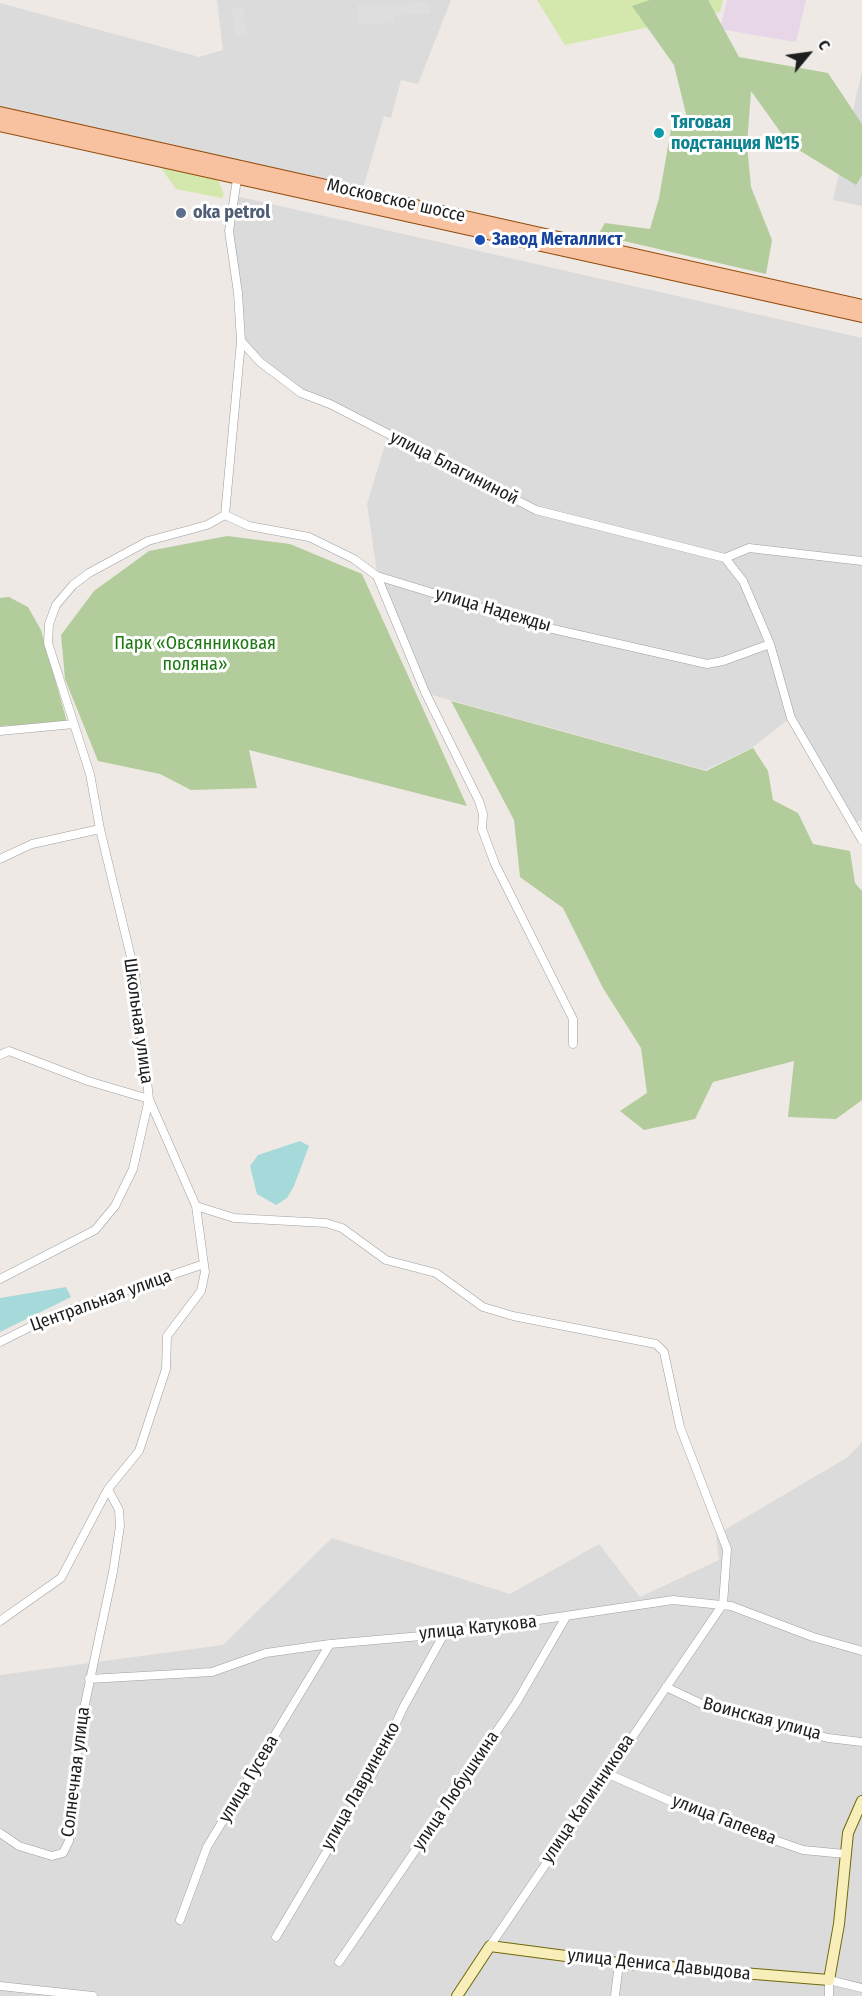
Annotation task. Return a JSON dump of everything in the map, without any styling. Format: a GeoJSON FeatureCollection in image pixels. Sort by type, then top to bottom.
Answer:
{"type":"FeatureCollection","features":[{"type":"Feature","properties":{"kind":"main road","name":"Московское шоссе"},"geometry":{"type":"LineString","coordinates":[[0,113],[238,172],[862,316]]}},
{"type":"Feature","properties":{"kind":"main road","name":"Московское шоссе"},"geometry":{"type":"LineString","coordinates":[[0,126],[238,172],[862,306]]}},
{"type":"Feature","properties":{"kind":"main road"},"geometry":{"type":"LineString","coordinates":[[829,1980],[839,1924],[845,1854],[852,1823],[862,1801]]}},
{"type":"Feature","properties":{"kind":"main road","name":"улица Дениса Давыдова"},"geometry":{"type":"LineString","coordinates":[[490,1946],[619,1963],[829,1980]]}},
{"type":"Feature","properties":{"kind":"main road","name":"улица Калинникова"},"geometry":{"type":"LineString","coordinates":[[457,1996],[490,1946]]}},
{"type":"Feature","properties":{"kind":"street"},"geometry":{"type":"LineString","coordinates":[[225,515],[241,341],[238,293],[229,231],[238,172]]}},
{"type":"Feature","properties":{"kind":"street","name":"улица Благининой"},"geometry":{"type":"LineString","coordinates":[[241,341],[260,362],[301,393],[330,404],[536,510],[725,558]]}},
{"type":"Feature","properties":{"kind":"street","name":"улица Надежды"},"geometry":{"type":"LineString","coordinates":[[225,515],[249,526],[309,537],[354,559],[377,576],[544,627],[707,664],[723,661],[770,644]]}},
{"type":"Feature","properties":{"kind":"street","name":"Школьная улица"},"geometry":{"type":"LineString","coordinates":[[0,1621],[61,1578],[108,1489],[139,1451],[166,1369],[167,1336],[201,1291],[204,1264],[196,1206],[149,1099],[135,974],[100,829],[92,780],[48,644],[50,624],[56,605],[73,585],[89,573],[135,547],[207,525],[225,515]]}},
{"type":"Feature","properties":{"kind":"street"},"geometry":{"type":"LineString","coordinates":[[862,561],[748,548],[725,558],[743,581],[770,644],[791,718],[858,823],[862,840]]}},
{"type":"Feature","properties":{"kind":"street"},"geometry":{"type":"LineString","coordinates":[[377,576],[426,692],[479,801],[483,814],[482,829],[495,864],[573,1019],[573,1044]]}},
{"type":"Feature","properties":{"kind":"street"},"geometry":{"type":"LineString","coordinates":[[0,731],[74,724]]}},
{"type":"Feature","properties":{"kind":"street"},"geometry":{"type":"LineString","coordinates":[[0,859],[32,844],[100,829]]}},
{"type":"Feature","properties":{"kind":"street"},"geometry":{"type":"LineString","coordinates":[[0,1055],[9,1051],[88,1081],[149,1099],[133,1169],[115,1206],[95,1230],[0,1279]]}},
{"type":"Feature","properties":{"kind":"street"},"geometry":{"type":"LineString","coordinates":[[196,1206],[234,1218],[326,1223],[342,1228],[386,1260],[436,1273],[483,1307],[513,1316],[656,1344],[664,1352],[680,1427],[727,1550],[723,1604]]}},
{"type":"Feature","properties":{"kind":"street","name":"Центральная улица"},"geometry":{"type":"LineString","coordinates":[[0,1342],[54,1315],[204,1264]]}},
{"type":"Feature","properties":{"kind":"street","name":"Солнечная улица"},"geometry":{"type":"LineString","coordinates":[[0,1833],[6,1840],[19,1846],[52,1856],[63,1853],[69,1841],[79,1732],[113,1572],[120,1526],[119,1510],[108,1489]]}},
{"type":"Feature","properties":{"kind":"street","name":"улица Катукова"},"geometry":{"type":"LineString","coordinates":[[89,1678],[212,1672],[266,1653],[330,1644],[444,1634],[673,1600],[723,1604],[813,1637],[862,1651]]}},
{"type":"Feature","properties":{"kind":"street","name":"улица Калинникова"},"geometry":{"type":"LineString","coordinates":[[490,1946],[723,1604]]}},
{"type":"Feature","properties":{"kind":"street","name":"улица Любушкина"},"geometry":{"type":"LineString","coordinates":[[339,1962],[516,1703],[566,1617]]}},
{"type":"Feature","properties":{"kind":"street","name":"улица Лавриненко"},"geometry":{"type":"LineString","coordinates":[[276,1937],[372,1775],[404,1706],[444,1634]]}},
{"type":"Feature","properties":{"kind":"street","name":"улица Гусева"},"geometry":{"type":"LineString","coordinates":[[180,1920],[207,1847],[330,1644]]}},
{"type":"Feature","properties":{"kind":"street","name":"Воинская улица"},"geometry":{"type":"LineString","coordinates":[[666,1687],[704,1705],[828,1738],[862,1742]]}},
{"type":"Feature","properties":{"kind":"street","name":"улица Гапеева"},"geometry":{"type":"LineString","coordinates":[[606,1773],[700,1814],[803,1850],[845,1854]]}},
{"type":"Feature","properties":{"kind":"street"},"geometry":{"type":"LineString","coordinates":[[615,1996],[619,1963]]}},
{"type":"Feature","properties":{"kind":"street"},"geometry":{"type":"LineString","coordinates":[[829,1996],[829,1980],[862,1988]]}},
{"type":"Feature","properties":{"kind":"street"},"geometry":{"type":"LineString","coordinates":[[0,1986],[93,1996]]}},
{"type":"Feature","properties":{"kind":"shaded area"},"geometry":{"type":"Polygon","coordinates":[[[217,0],[451,0],[418,84],[401,80],[391,118],[384,116],[364,185],[353,189],[0,109],[0,3],[199,57],[223,50],[217,0]]]}},
{"type":"Feature","properties":{"kind":"shaded area"},"geometry":{"type":"Polygon","coordinates":[[[727,0],[806,0],[796,42],[720,29],[727,0]]]}},
{"type":"Feature","properties":{"kind":"shaded area"},"geometry":{"type":"Polygon","coordinates":[[[429,2],[430,14],[394,15],[394,23],[358,24],[357,5],[429,2]]]}},
{"type":"Feature","properties":{"kind":"shaded area"},"geometry":{"type":"Polygon","coordinates":[[[243,6],[247,35],[236,36],[232,8],[243,6]]]}},
{"type":"Feature","properties":{"kind":"shaded area"},"geometry":{"type":"Polygon","coordinates":[[[862,71],[862,206],[833,200],[862,71]]]}},
{"type":"Feature","properties":{"kind":"shaded area"},"geometry":{"type":"Polygon","coordinates":[[[236,196],[862,338],[862,559],[748,545],[725,556],[536,509],[301,392],[260,361],[242,340],[230,231],[236,196]]]}},
{"type":"Feature","properties":{"kind":"shaded area"},"geometry":{"type":"Polygon","coordinates":[[[387,438],[536,514],[725,559],[742,581],[769,647],[790,718],[752,748],[705,770],[428,694],[377,573],[367,504],[387,438]]]}},
{"type":"Feature","properties":{"kind":"shaded area"},"geometry":{"type":"Polygon","coordinates":[[[748,550],[862,563],[862,820],[854,823],[792,716],[771,643],[727,558],[748,550]]]}},
{"type":"Feature","properties":{"kind":"shaded area"},"geometry":{"type":"Polygon","coordinates":[[[862,1442],[862,1996],[0,1996],[0,1675],[223,1645],[332,1538],[510,1594],[599,1544],[640,1597],[719,1560],[716,1535],[848,1457],[862,1442]]]}},
{"type":"Feature","properties":{"kind":"green space"},"geometry":{"type":"Polygon","coordinates":[[[537,0],[723,0],[720,12],[565,45],[537,0]]]}},
{"type":"Feature","properties":{"kind":"green space"},"geometry":{"type":"Polygon","coordinates":[[[650,0],[708,0],[739,57],[828,73],[862,124],[862,175],[856,185],[789,144],[751,91],[747,145],[751,187],[772,240],[766,274],[598,235],[605,223],[650,229],[659,198],[671,129],[689,126],[674,65],[632,6],[650,0]]]}},
{"type":"Feature","properties":{"kind":"green space"},"geometry":{"type":"Polygon","coordinates":[[[162,165],[217,178],[224,194],[222,198],[176,189],[161,168],[162,165]]]}},
{"type":"Feature","properties":{"kind":"green space","name":"Парк «Овсянниковая поляна»"},"geometry":{"type":"Polygon","coordinates":[[[227,536],[290,544],[362,574],[467,806],[249,750],[257,788],[191,790],[160,774],[98,761],[65,679],[61,635],[94,591],[149,551],[227,536]]]}},
{"type":"Feature","properties":{"kind":"green space"},"geometry":{"type":"Polygon","coordinates":[[[9,597],[28,607],[41,630],[67,722],[0,726],[0,598],[9,597]]]}},
{"type":"Feature","properties":{"kind":"green space"},"geometry":{"type":"Polygon","coordinates":[[[451,701],[706,771],[753,748],[768,771],[773,800],[798,813],[813,844],[850,851],[855,883],[862,891],[862,1100],[836,1119],[788,1117],[794,1061],[713,1082],[695,1119],[644,1130],[620,1111],[647,1093],[641,1048],[603,988],[563,908],[520,877],[514,820],[451,701]]]}},
{"type":"Feature","properties":{"kind":"water"},"geometry":{"type":"Polygon","coordinates":[[[300,1141],[309,1146],[294,1186],[287,1198],[276,1205],[257,1194],[250,1166],[258,1155],[300,1141]]]}},
{"type":"Feature","properties":{"kind":"water"},"geometry":{"type":"Polygon","coordinates":[[[66,1287],[71,1297],[0,1332],[0,1298],[66,1287]]]}},
{"type":"Feature","properties":{"kind":"place","name":"Тяговая подстанция №15"},"geometry":{"type":"Point","coordinates":[659,133]}},
{"type":"Feature","properties":{"kind":"place","name":"oka petrol"},"geometry":{"type":"Point","coordinates":[181,213]}},
{"type":"Feature","properties":{"kind":"place","name":"Завод Металлист"},"geometry":{"type":"Point","coordinates":[480,240]}}]}
